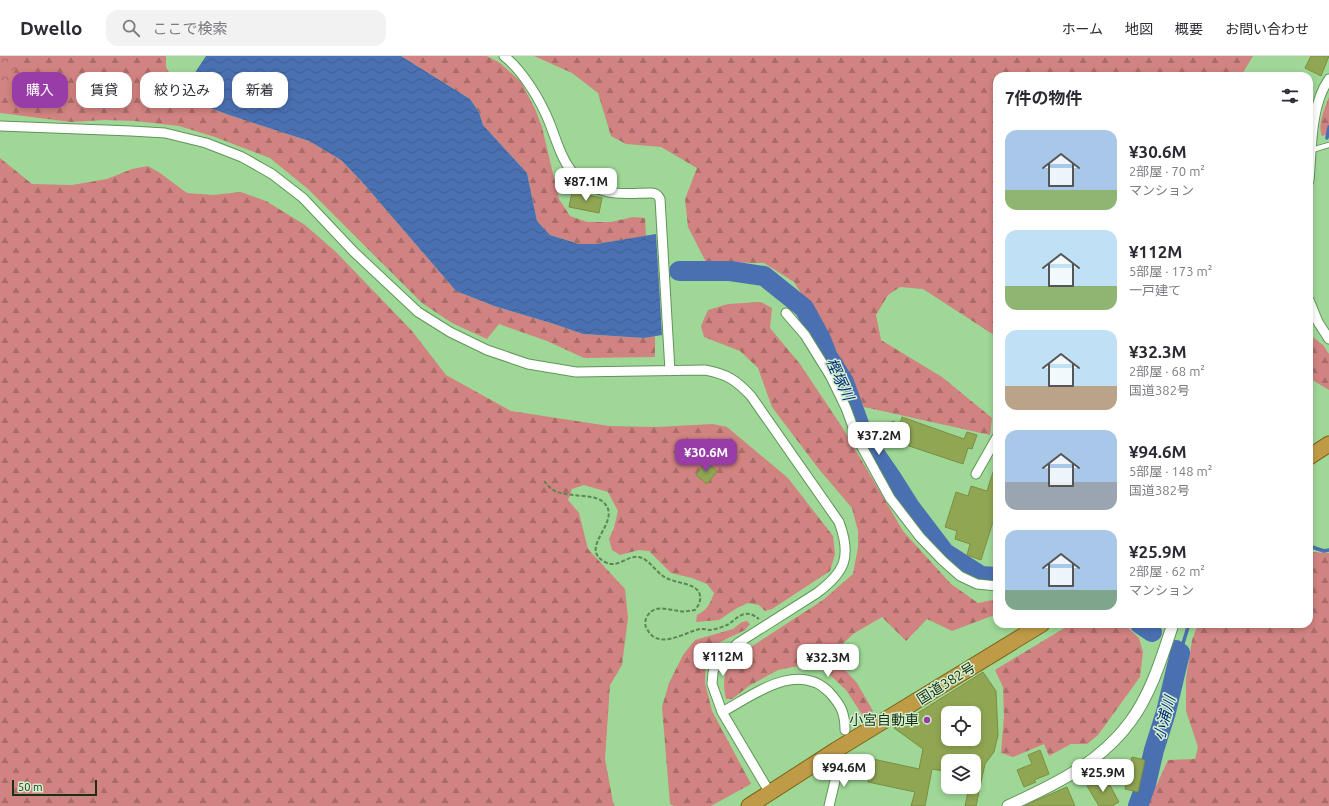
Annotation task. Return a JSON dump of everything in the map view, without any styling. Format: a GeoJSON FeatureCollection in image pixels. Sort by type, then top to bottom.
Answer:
{"type":"FeatureCollection","features":[{"type":"Feature","properties":{"kind":"highway"},"geometry":{"type":"LineString","coordinates":[[1313,454],[1329,444]]}},
{"type":"Feature","properties":{"kind":"highway","name":"国道382号"},"geometry":{"type":"LineString","coordinates":[[749,806],[836,750],[1035,628]]}},
{"type":"Feature","properties":{"kind":"street"},"geometry":{"type":"LineString","coordinates":[[504,56],[516,68],[538,99],[549,123],[557,147],[571,171],[584,182],[595,188],[610,192],[655,193],[660,199],[670,371]]}},
{"type":"Feature","properties":{"kind":"street"},"geometry":{"type":"LineString","coordinates":[[1313,141],[1317,103],[1324,86],[1329,79]]}},
{"type":"Feature","properties":{"kind":"street"},"geometry":{"type":"LineString","coordinates":[[0,126],[165,133],[186,137],[225,149],[256,164],[290,187],[320,215],[354,252],[418,312],[450,332],[487,350],[528,364],[576,372],[705,370],[720,372],[733,379],[743,387],[751,396],[839,522],[845,537],[846,546],[844,561],[840,572],[829,584],[738,643],[716,665],[713,673],[712,684],[722,712],[770,793]]}},
{"type":"Feature","properties":{"kind":"street"},"geometry":{"type":"LineString","coordinates":[[1313,310],[1318,322],[1329,339]]}},
{"type":"Feature","properties":{"kind":"street"},"geometry":{"type":"LineString","coordinates":[[786,313],[805,334],[831,377],[846,408],[857,438],[890,498],[920,537],[960,576],[977,584],[993,586]]}},
{"type":"Feature","properties":{"kind":"street"},"geometry":{"type":"LineString","coordinates":[[976,474],[993,444]]}},
{"type":"Feature","properties":{"kind":"street"},"geometry":{"type":"LineString","coordinates":[[1008,806],[1059,782],[1099,756],[1119,735],[1130,722],[1140,706],[1153,679],[1172,628]]}},
{"type":"Feature","properties":{"kind":"street"},"geometry":{"type":"LineString","coordinates":[[722,712],[772,684],[783,680],[804,680],[815,682],[835,699],[842,710],[845,730]]}},
{"type":"Feature","properties":{"kind":"street"},"geometry":{"type":"LineString","coordinates":[[829,806],[839,764]]}},
{"type":"Feature","properties":{"kind":"lane"},"geometry":{"type":"LineString","coordinates":[[1313,150],[1329,145]]}},
{"type":"Feature","properties":{"kind":"path"},"geometry":{"type":"LineString","coordinates":[[544,480],[553,490],[560,493],[598,499],[606,506],[608,510],[607,524],[598,537],[596,546],[598,555],[604,562],[616,564],[630,557],[640,557],[649,562],[658,572],[669,580],[697,588],[700,593],[700,601],[694,610],[679,611],[657,608],[651,611],[647,616],[645,623],[647,631],[652,635],[663,639],[671,639],[699,629],[715,629],[729,624],[743,614],[748,613],[754,615],[767,624]]}},
{"type":"Feature","properties":{"kind":"green space"},"geometry":{"type":"Polygon","coordinates":[[[0,56],[166,56],[166,67],[169,72],[140,72],[140,108],[210,108],[309,141],[341,160],[363,183],[456,291],[494,306],[583,334],[644,338],[655,336],[655,357],[584,358],[547,341],[499,324],[487,339],[452,323],[422,303],[308,189],[270,158],[215,137],[179,126],[135,121],[105,120],[71,122],[0,113],[0,56]]]}},
{"type":"Feature","properties":{"kind":"green space"},"geometry":{"type":"Polygon","coordinates":[[[0,56],[23,56],[14,72],[12,72],[12,75],[2,93],[0,92],[0,56]]]}},
{"type":"Feature","properties":{"kind":"green space"},"geometry":{"type":"Polygon","coordinates":[[[401,56],[487,56],[500,63],[521,82],[535,109],[542,127],[559,199],[570,216],[587,222],[611,222],[633,217],[645,218],[646,236],[596,244],[579,244],[550,235],[537,221],[527,173],[483,125],[479,112],[470,99],[401,56]]]}},
{"type":"Feature","properties":{"kind":"green space"},"geometry":{"type":"Polygon","coordinates":[[[534,56],[1253,56],[1243,72],[993,72],[993,334],[923,289],[900,287],[888,295],[876,315],[881,340],[942,377],[992,418],[990,435],[864,407],[831,340],[794,282],[764,263],[706,262],[688,227],[685,199],[697,168],[661,147],[626,144],[611,136],[598,93],[572,73],[534,56]]]}},
{"type":"Feature","properties":{"kind":"green space"},"geometry":{"type":"Polygon","coordinates":[[[1329,97],[1329,134],[1322,136],[1320,127],[1329,97]]]}},
{"type":"Feature","properties":{"kind":"green space"},"geometry":{"type":"Polygon","coordinates":[[[0,158],[32,184],[72,185],[107,179],[132,169],[148,166],[187,193],[213,195],[241,192],[266,201],[305,225],[336,252],[412,331],[446,375],[511,411],[609,426],[656,427],[713,424],[727,427],[788,478],[833,536],[835,554],[830,571],[772,609],[765,611],[759,605],[748,603],[737,608],[719,620],[696,622],[697,615],[708,606],[714,593],[707,584],[692,578],[671,573],[649,551],[639,550],[620,555],[612,550],[609,539],[614,528],[618,511],[608,492],[584,485],[572,489],[568,500],[579,513],[588,549],[625,589],[628,618],[622,665],[610,685],[605,759],[615,806],[0,806],[0,158]]]}},
{"type":"Feature","properties":{"kind":"green space"},"geometry":{"type":"Polygon","coordinates":[[[761,302],[772,308],[770,328],[800,364],[842,427],[903,531],[951,584],[978,603],[993,600],[993,616],[952,631],[927,619],[906,641],[882,617],[853,634],[831,655],[857,683],[873,711],[863,716],[846,690],[826,671],[803,665],[778,670],[749,686],[732,699],[726,699],[724,682],[728,668],[734,658],[823,600],[853,574],[858,547],[858,531],[852,508],[818,468],[772,407],[758,368],[740,351],[704,337],[701,326],[708,310],[728,304],[761,302]]]}},
{"type":"Feature","properties":{"kind":"green space"},"geometry":{"type":"Polygon","coordinates":[[[1313,337],[1323,345],[1329,354],[1329,390],[1313,380],[1313,337]]]}},
{"type":"Feature","properties":{"kind":"green space"},"geometry":{"type":"Polygon","coordinates":[[[1313,552],[1329,553],[1329,806],[1147,806],[1168,760],[1195,759],[1198,747],[1186,711],[1186,679],[1192,640],[1196,628],[1313,628],[1313,552]]]}},
{"type":"Feature","properties":{"kind":"green space"},"geometry":{"type":"Polygon","coordinates":[[[747,621],[750,624],[745,630],[716,644],[706,660],[705,683],[712,711],[751,784],[711,806],[674,806],[670,804],[662,707],[669,683],[683,655],[695,640],[733,629],[742,622],[747,621]]]}},
{"type":"Feature","properties":{"kind":"green space"},"geometry":{"type":"Polygon","coordinates":[[[1064,628],[1128,628],[1139,638],[1143,652],[1140,677],[1098,735],[1087,744],[1071,744],[1049,756],[1044,744],[1013,757],[1001,753],[1004,716],[1003,687],[995,670],[1064,628]]]}},
{"type":"Feature","properties":{"kind":"water"},"geometry":{"type":"Polygon","coordinates":[[[206,56],[401,56],[470,99],[479,112],[483,125],[527,173],[537,221],[550,235],[579,244],[596,244],[656,234],[662,335],[644,338],[583,334],[494,306],[456,291],[363,183],[341,160],[309,141],[210,108],[224,108],[224,72],[195,72],[206,56]]]}},
{"type":"Feature","properties":{"kind":"building"},"geometry":{"type":"Polygon","coordinates":[[[1311,56],[1329,56],[1321,76],[1305,68],[1311,56]]]}},
{"type":"Feature","properties":{"kind":"building"},"geometry":{"type":"Polygon","coordinates":[[[572,192],[602,198],[599,213],[569,207],[572,192]]]}},
{"type":"Feature","properties":{"kind":"building"},"geometry":{"type":"Polygon","coordinates":[[[902,417],[964,439],[967,432],[977,435],[972,449],[968,448],[963,464],[894,441],[895,438],[887,436],[892,421],[900,424],[902,417]]]}},
{"type":"Feature","properties":{"kind":"building"},"geometry":{"type":"Polygon","coordinates":[[[706,462],[717,471],[707,484],[696,475],[706,462]]]}},
{"type":"Feature","properties":{"kind":"building"},"geometry":{"type":"Polygon","coordinates":[[[993,472],[993,522],[981,560],[967,555],[970,544],[955,539],[957,531],[945,527],[956,492],[968,496],[971,486],[987,491],[993,472]]]}},
{"type":"Feature","properties":{"kind":"building","name":"小宮自動車"},"geometry":{"type":"Polygon","coordinates":[[[983,672],[996,691],[998,735],[994,752],[985,764],[981,783],[981,754],[941,754],[941,771],[932,769],[925,806],[911,806],[915,792],[868,782],[873,759],[919,769],[923,749],[894,728],[983,672]]]}},
{"type":"Feature","properties":{"kind":"building"},"geometry":{"type":"Polygon","coordinates":[[[1040,750],[1049,774],[1034,780],[1036,782],[1024,787],[1017,770],[1032,764],[1028,755],[1040,750]]]}},
{"type":"Feature","properties":{"kind":"building"},"geometry":{"type":"Polygon","coordinates":[[[1132,757],[1145,760],[1138,792],[1125,789],[1132,757]]]}},
{"type":"Feature","properties":{"kind":"building"},"geometry":{"type":"Polygon","coordinates":[[[1105,776],[1119,802],[1112,806],[1099,806],[1087,786],[1105,776]]]}},
{"type":"Feature","properties":{"kind":"building"},"geometry":{"type":"Polygon","coordinates":[[[1067,787],[1075,806],[1025,806],[1030,803],[1067,787]]]}},
{"type":"Feature","properties":{"kind":"building","name":"小宮自動車"},"geometry":{"type":"Polygon","coordinates":[[[968,794],[979,794],[976,806],[965,806],[968,794]]]}},
{"type":"Feature","properties":{"kind":"waterway"},"geometry":{"type":"LineString","coordinates":[[1327,138],[1329,127]]}},
{"type":"Feature","properties":{"kind":"waterway","name":"樫塚川"},"geometry":{"type":"LineString","coordinates":[[679,271],[730,271],[764,276],[804,308],[821,339],[828,357],[844,382],[864,438],[910,507],[945,553],[981,576],[993,577]]}},
{"type":"Feature","properties":{"kind":"waterway"},"geometry":{"type":"LineString","coordinates":[[1313,547],[1324,551],[1329,550]]}},
{"type":"Feature","properties":{"kind":"waterway","name":"樫塚川"},"geometry":{"type":"LineString","coordinates":[[1146,628],[1152,632]]}},
{"type":"Feature","properties":{"kind":"waterway"},"geometry":{"type":"LineString","coordinates":[[1180,653],[1188,628]]}},
{"type":"Feature","properties":{"kind":"waterway","name":"小浦川"},"geometry":{"type":"LineString","coordinates":[[1138,806],[1146,784],[1154,750],[1166,712],[1180,653],[1176,650]]}},
{"type":"Feature","properties":{"kind":"place","name":"小宮自動車"},"geometry":{"type":"Point","coordinates":[927,720]}}]}
